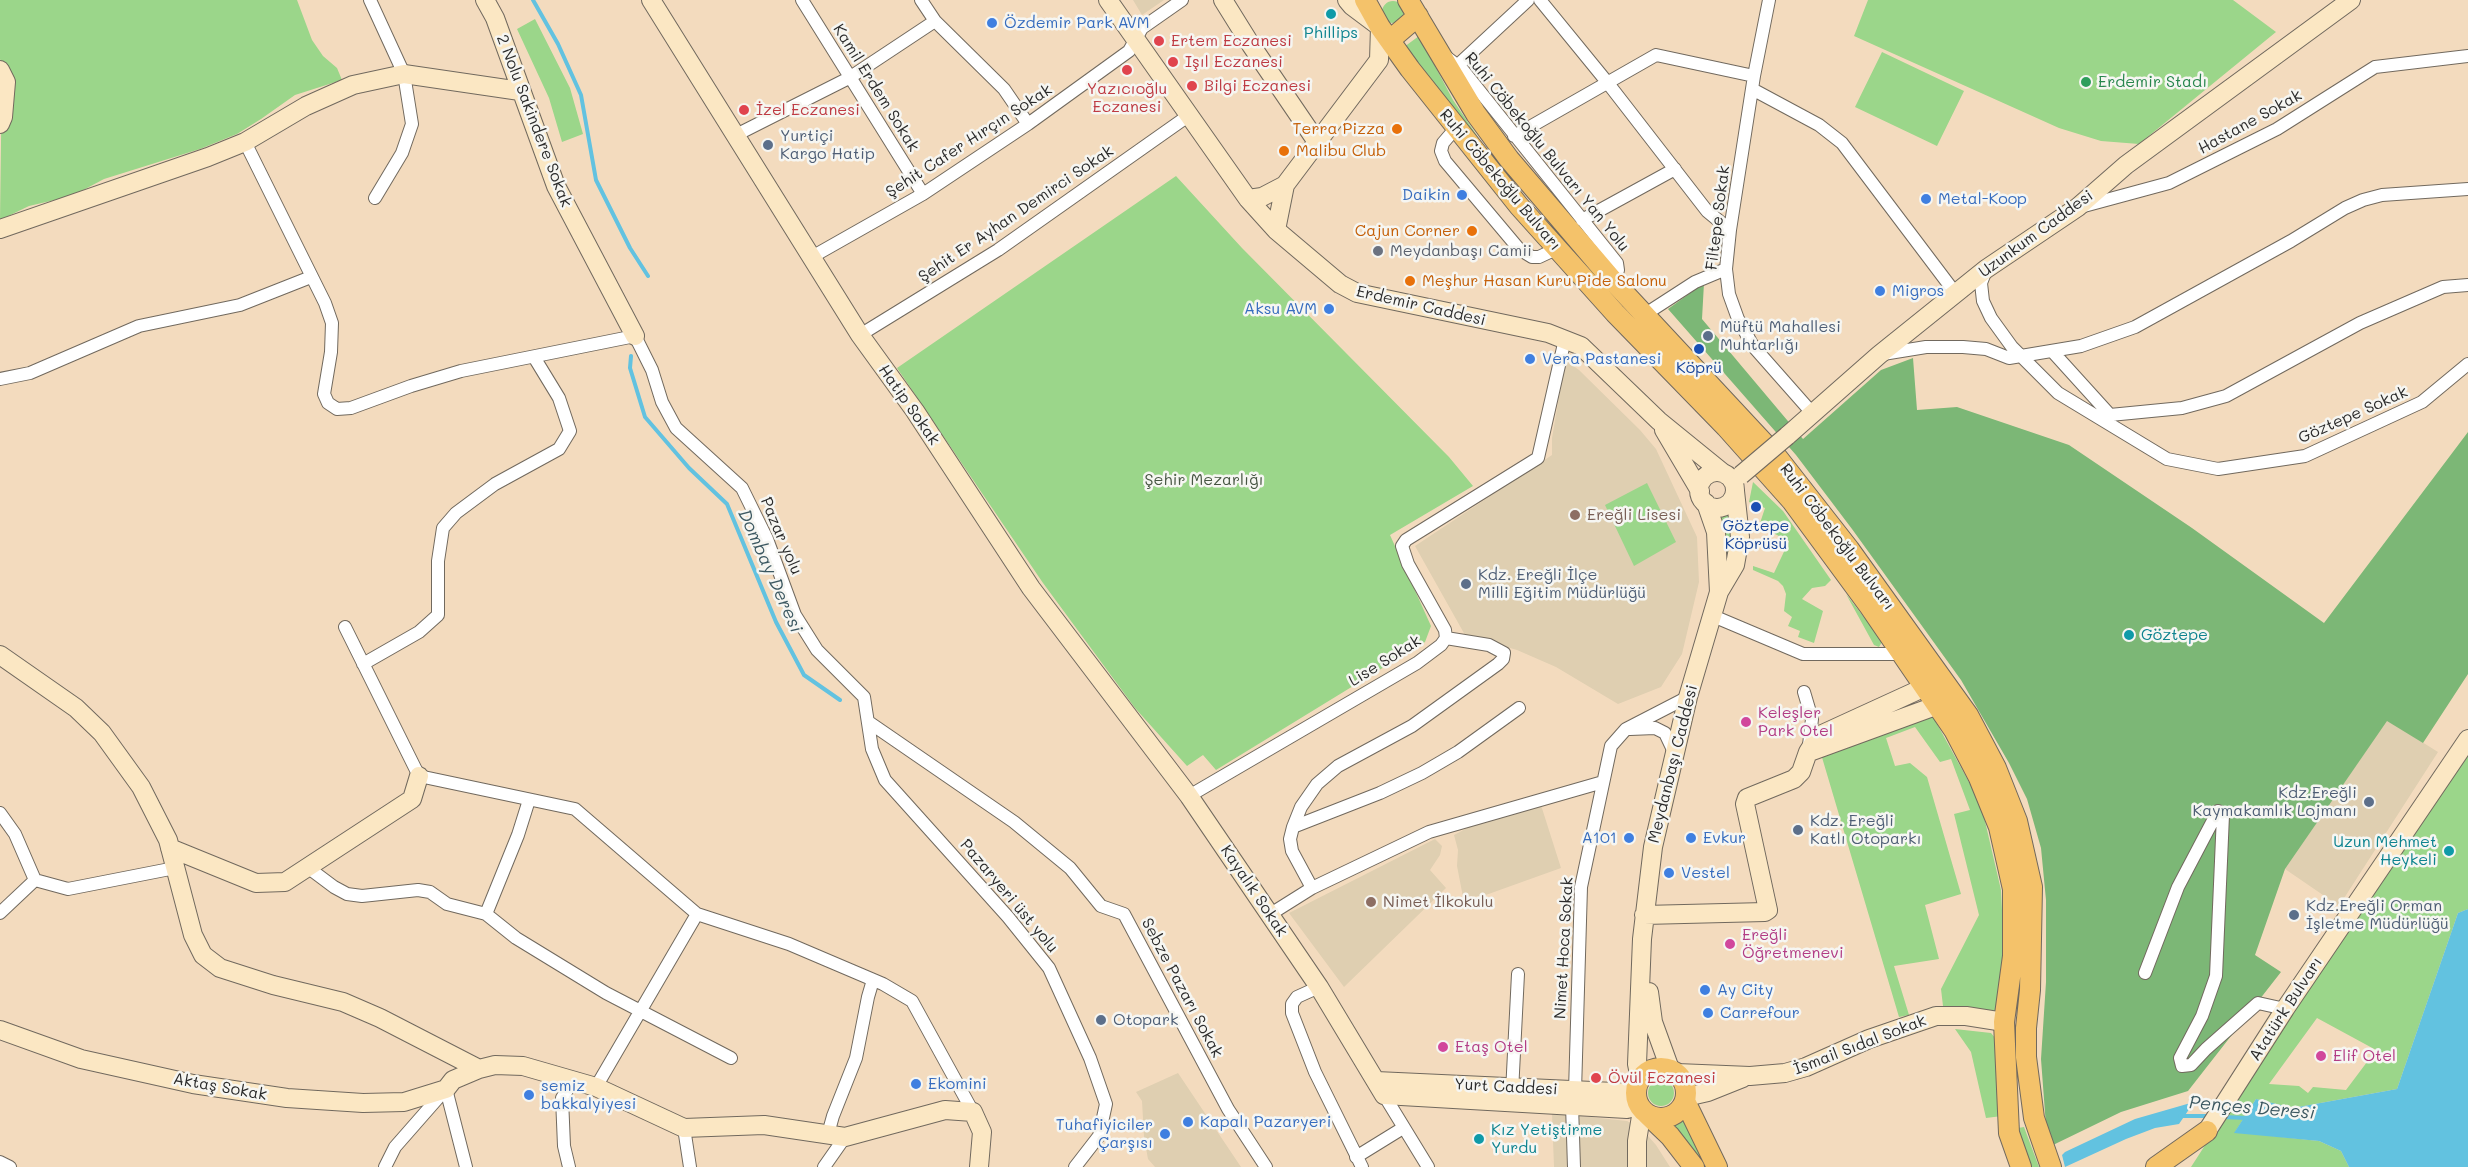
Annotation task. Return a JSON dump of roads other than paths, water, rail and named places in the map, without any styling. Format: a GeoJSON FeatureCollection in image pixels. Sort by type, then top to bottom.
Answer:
{"type":"FeatureCollection","features":[{"type":"Feature","properties":{"kind":"main road","name":"Ruhi Cöbekoğlu Bulvarı"},"geometry":{"type":"LineString","coordinates":[[1365,0],[1385,34],[1455,129],[1556,249],[1758,462],[1792,501],[1841,566],[1954,730],[1979,778],[1999,827],[2013,889],[2013,956],[2004,1022],[2008,1123],[2021,1167]]}},
{"type":"Feature","properties":{"kind":"main road","name":"Ruhi Cöbekoğlu Bulvarı"},"geometry":{"type":"LineString","coordinates":[[1415,5],[1436,48],[1476,114],[1509,159],[1614,282],[1777,457],[1849,549],[1973,724],[1996,768],[2017,821],[2031,887],[2030,990],[2026,1057],[2034,1118],[2051,1167]]}},
{"type":"Feature","properties":{"kind":"main road"},"geometry":{"type":"LineString","coordinates":[[1385,34],[1415,5]]}},
{"type":"Feature","properties":{"kind":"main road"},"geometry":{"type":"LineString","coordinates":[[2004,1022],[2026,1028]]}},
{"type":"Feature","properties":{"kind":"main road"},"geometry":{"type":"LineString","coordinates":[[1641,1100],[1650,1070],[1657,1068],[1673,1071],[1685,1086],[1685,1099],[1717,1167]]}},
{"type":"Feature","properties":{"kind":"main road"},"geometry":{"type":"LineString","coordinates":[[1641,1100],[1662,1118],[1676,1113],[1685,1099]]}},
{"type":"Feature","properties":{"kind":"main road"},"geometry":{"type":"LineString","coordinates":[[1641,1100],[1694,1167]]}},
{"type":"Feature","properties":{"kind":"main road"},"geometry":{"type":"LineString","coordinates":[[2008,1123],[2034,1118]]}},
{"type":"Feature","properties":{"kind":"main road","name":"Atatürk Bulvarı"},"geometry":{"type":"LineString","coordinates":[[2156,1167],[2209,1127]]}},
{"type":"Feature","properties":{"kind":"main road","name":"Atatürk Bulvarı"},"geometry":{"type":"LineString","coordinates":[[2183,1167],[2209,1127]]}},
{"type":"Feature","properties":{"kind":"street"},"geometry":{"type":"LineString","coordinates":[[370,0],[404,74],[412,124],[402,153],[375,198]]}},
{"type":"Feature","properties":{"kind":"street","name":"2 Nolu Sakindere Sokak"},"geometry":{"type":"LineString","coordinates":[[486,0],[495,18],[556,186],[635,336]]}},
{"type":"Feature","properties":{"kind":"street","name":"Hatip Sokak"},"geometry":{"type":"LineString","coordinates":[[651,0],[860,335],[915,411],[1031,588],[1189,796]]}},
{"type":"Feature","properties":{"kind":"street","name":"Kamil Erdem Sokak"},"geometry":{"type":"LineString","coordinates":[[802,0],[923,194]]}},
{"type":"Feature","properties":{"kind":"street"},"geometry":{"type":"LineString","coordinates":[[921,0],[935,21],[1004,89],[1028,124]]}},
{"type":"Feature","properties":{"kind":"street","name":"Erdemir Caddesi"},"geometry":{"type":"LineString","coordinates":[[1108,0],[1248,199],[1276,230],[1325,273],[1357,293],[1548,333],[1565,339],[1589,352],[1659,421],[1733,480]]}},
{"type":"Feature","properties":{"kind":"street","name":"Şehit Cafer Hırçın Sokak"},"geometry":{"type":"LineString","coordinates":[[810,258],[923,194],[1028,124],[1129,51],[1142,28],[1182,0]]}},
{"type":"Feature","properties":{"kind":"street"},"geometry":{"type":"LineString","coordinates":[[1223,0],[1317,142]]}},
{"type":"Feature","properties":{"kind":"street"},"geometry":{"type":"LineString","coordinates":[[1276,230],[1285,185],[1378,60],[1385,34],[1347,0]]}},
{"type":"Feature","properties":{"kind":"street"},"geometry":{"type":"LineString","coordinates":[[1458,65],[1528,0]]}},
{"type":"Feature","properties":{"kind":"street"},"geometry":{"type":"LineString","coordinates":[[1540,0],[1707,211],[1730,230]]}},
{"type":"Feature","properties":{"kind":"street","name":"Filtepe Sokak"},"geometry":{"type":"LineString","coordinates":[[1769,0],[1754,76],[1726,269],[1729,294],[1738,319],[1753,346],[1813,414]]}},
{"type":"Feature","properties":{"kind":"street","name":"Uzunkum Caddesi"},"geometry":{"type":"LineString","coordinates":[[1733,480],[1813,414],[1879,355],[1986,269],[2078,207],[2126,165],[2351,0]]}},
{"type":"Feature","properties":{"kind":"street"},"geometry":{"type":"LineString","coordinates":[[735,136],[849,78],[935,21]]}},
{"type":"Feature","properties":{"kind":"street","name":"Ruhi Cöbekoğlu Bulvarı Yan Yolu"},"geometry":{"type":"LineString","coordinates":[[1436,48],[1458,65],[1617,263],[1618,270],[1614,282]]}},
{"type":"Feature","properties":{"kind":"street"},"geometry":{"type":"LineString","coordinates":[[1514,136],[1656,55],[1754,76]]}},
{"type":"Feature","properties":{"kind":"street","name":"Hastane Sokak"},"geometry":{"type":"LineString","coordinates":[[2078,207],[2169,183],[2277,129],[2375,67],[2468,56]]}},
{"type":"Feature","properties":{"kind":"street"},"geometry":{"type":"LineString","coordinates":[[0,70],[6,82],[3,117],[0,124]]}},
{"type":"Feature","properties":{"kind":"street"},"geometry":{"type":"LineString","coordinates":[[0,229],[208,157],[245,141],[306,106],[353,85],[404,74],[520,91]]}},
{"type":"Feature","properties":{"kind":"street"},"geometry":{"type":"LineString","coordinates":[[1752,89],[1820,125],[1842,143],[1956,294]]}},
{"type":"Feature","properties":{"kind":"street","name":"Şehit Er Ayhan Demirci Sokak"},"geometry":{"type":"LineString","coordinates":[[860,335],[998,250],[1188,116]]}},
{"type":"Feature","properties":{"kind":"street"},"geometry":{"type":"LineString","coordinates":[[1455,129],[1443,142],[1441,151],[1445,161],[1519,249],[1539,257],[1556,249]]}},
{"type":"Feature","properties":{"kind":"street"},"geometry":{"type":"LineString","coordinates":[[245,141],[325,303],[332,323],[331,352],[324,393],[328,403],[337,409],[351,408],[461,371],[635,336]]}},
{"type":"Feature","properties":{"kind":"street"},"geometry":{"type":"LineString","coordinates":[[1582,220],[1675,169]]}},
{"type":"Feature","properties":{"kind":"street"},"geometry":{"type":"LineString","coordinates":[[1248,199],[1262,197],[1285,185]]}},
{"type":"Feature","properties":{"kind":"street"},"geometry":{"type":"LineString","coordinates":[[1879,355],[1946,346],[1986,349],[2009,358],[2081,346],[2135,327],[2363,200],[2382,195],[2468,189]]}},
{"type":"Feature","properties":{"kind":"street"},"geometry":{"type":"LineString","coordinates":[[1644,315],[1695,282],[1726,269]]}},
{"type":"Feature","properties":{"kind":"street","name":"Göztepe Sokak"},"geometry":{"type":"LineString","coordinates":[[1986,269],[1981,283],[1983,301],[1991,318],[2022,356],[2058,393],[2167,459],[2218,469],[2305,456],[2422,402],[2468,364]]}},
{"type":"Feature","properties":{"kind":"street"},"geometry":{"type":"LineString","coordinates":[[0,379],[30,373],[139,326],[240,305],[311,277]]}},
{"type":"Feature","properties":{"kind":"street"},"geometry":{"type":"LineString","coordinates":[[2052,351],[2110,415],[2182,408],[2226,396],[2380,314],[2443,287],[2468,285]]}},
{"type":"Feature","properties":{"kind":"street","name":"Pazar yolu"},"geometry":{"type":"LineString","coordinates":[[635,336],[652,370],[662,402],[676,428],[741,488],[767,539],[795,615],[817,650],[864,697],[870,723]]}},
{"type":"Feature","properties":{"kind":"street","name":"Lise Sokak"},"geometry":{"type":"LineString","coordinates":[[1189,796],[1417,663],[1441,645],[1446,638],[1444,630],[1402,553],[1402,546],[1406,540],[1538,458],[1565,339]]}},
{"type":"Feature","properties":{"kind":"street"},"geometry":{"type":"LineString","coordinates":[[363,664],[419,632],[438,615],[438,561],[443,528],[450,520],[495,484],[559,449],[570,431],[559,398],[534,357]]}},
{"type":"Feature","properties":{"kind":"street","name":"Erdemir Caddesi"},"geometry":{"type":"LineString","coordinates":[[1659,421],[1703,497]]}},
{"type":"Feature","properties":{"kind":"street"},"geometry":{"type":"LineString","coordinates":[[1718,472],[1733,480],[1727,505],[1716,507],[1703,497],[1700,486],[1707,476],[1718,472]]}},
{"type":"Feature","properties":{"kind":"street","name":"Meydanbaşı Caddesi"},"geometry":{"type":"LineString","coordinates":[[1719,592],[1736,564],[1740,537],[1733,480]]}},
{"type":"Feature","properties":{"kind":"street","name":"Meydanbaşı Caddesi"},"geometry":{"type":"LineString","coordinates":[[1637,1167],[1641,1100],[1637,1064],[1642,939],[1653,847],[1688,697],[1719,592],[1716,532],[1703,497]]}},
{"type":"Feature","properties":{"kind":"street"},"geometry":{"type":"LineString","coordinates":[[1713,616],[1803,654],[1902,654]]}},
{"type":"Feature","properties":{"kind":"street"},"geometry":{"type":"LineString","coordinates":[[170,848],[256,883],[285,882],[412,799],[419,777],[345,627]]}},
{"type":"Feature","properties":{"kind":"street"},"geometry":{"type":"LineString","coordinates":[[1312,888],[1292,851],[1290,839],[1301,807],[1317,784],[1338,765],[1412,726],[1503,659],[1504,653],[1489,645],[1446,638]]}},
{"type":"Feature","properties":{"kind":"street"},"geometry":{"type":"LineString","coordinates":[[0,655],[76,708],[102,733],[141,787],[170,848],[193,935],[203,955],[219,968],[273,985],[343,1002],[380,1018],[479,1069]]}},
{"type":"Feature","properties":{"kind":"street"},"geometry":{"type":"LineString","coordinates":[[1808,752],[1818,736],[1925,687]]}},
{"type":"Feature","properties":{"kind":"street"},"geometry":{"type":"LineString","coordinates":[[1644,915],[1765,912],[1768,910],[1745,801],[1751,796],[1794,779],[1801,772],[1808,752],[1812,719],[1804,692]]}},
{"type":"Feature","properties":{"kind":"street","name":"Nimet Hoca Sokak"},"geometry":{"type":"LineString","coordinates":[[1574,1167],[1581,887],[1611,746],[1626,729],[1688,697]]}},
{"type":"Feature","properties":{"kind":"street"},"geometry":{"type":"LineString","coordinates":[[1808,752],[1938,705]]}},
{"type":"Feature","properties":{"kind":"street"},"geometry":{"type":"LineString","coordinates":[[1293,827],[1380,793],[1422,773],[1458,752],[1519,708]]}},
{"type":"Feature","properties":{"kind":"street","name":"Pazaryeri üst yolu"},"geometry":{"type":"LineString","coordinates":[[870,723],[872,749],[885,780],[1008,917],[1049,968],[1090,1058],[1106,1104],[1099,1136],[1075,1167]]}},
{"type":"Feature","properties":{"kind":"street","name":"Sebze Pazarı Sokak"},"geometry":{"type":"LineString","coordinates":[[870,723],[946,773],[1014,822],[1070,868],[1101,906],[1124,914],[1228,1109],[1266,1167]]}},
{"type":"Feature","properties":{"kind":"street"},"geometry":{"type":"LineString","coordinates":[[1626,729],[1655,728],[1665,733],[1674,754]]}},
{"type":"Feature","properties":{"kind":"street","name":"Atatürk Bulvarı"},"geometry":{"type":"LineString","coordinates":[[2209,1127],[2284,1009],[2468,739]]}},
{"type":"Feature","properties":{"kind":"street"},"geometry":{"type":"LineString","coordinates":[[419,777],[575,809],[697,914],[789,944],[873,980],[912,1001],[982,1132],[979,1167]]}},
{"type":"Feature","properties":{"kind":"street"},"geometry":{"type":"LineString","coordinates":[[1269,915],[1312,888],[1429,832],[1603,782]]}},
{"type":"Feature","properties":{"kind":"street","name":"Kayalık Sokak"},"geometry":{"type":"LineString","coordinates":[[1189,796],[1318,987],[1428,1167]]}},
{"type":"Feature","properties":{"kind":"street"},"geometry":{"type":"LineString","coordinates":[[486,914],[518,836],[529,800]]}},
{"type":"Feature","properties":{"kind":"street"},"geometry":{"type":"LineString","coordinates":[[2145,973],[2178,887],[2218,811],[2223,815],[2216,976],[2202,1016],[2180,1058],[2182,1066],[2191,1065],[2258,1003],[2284,1009]]}},
{"type":"Feature","properties":{"kind":"street"},"geometry":{"type":"LineString","coordinates":[[0,813],[15,834],[35,880]]}},
{"type":"Feature","properties":{"kind":"street"},"geometry":{"type":"LineString","coordinates":[[310,864],[314,872],[347,894],[362,896],[424,891],[430,892],[447,904],[486,914],[516,938],[640,1011],[731,1058]]}},
{"type":"Feature","properties":{"kind":"street"},"geometry":{"type":"LineString","coordinates":[[35,880],[68,889],[175,868]]}},
{"type":"Feature","properties":{"kind":"street"},"geometry":{"type":"LineString","coordinates":[[0,913],[35,880]]}},
{"type":"Feature","properties":{"kind":"street"},"geometry":{"type":"LineString","coordinates":[[596,1087],[697,914]]}},
{"type":"Feature","properties":{"kind":"street","name":"Meydanbaşı Caddesi"},"geometry":{"type":"LineString","coordinates":[[1642,939],[1653,1022],[1673,1071]]}},
{"type":"Feature","properties":{"kind":"street"},"geometry":{"type":"LineString","coordinates":[[1512,1094],[1518,974]]}},
{"type":"Feature","properties":{"kind":"street"},"geometry":{"type":"LineString","coordinates":[[824,1167],[836,1135],[873,980]]}},
{"type":"Feature","properties":{"kind":"street"},"geometry":{"type":"LineString","coordinates":[[1318,987],[1297,997],[1292,1004],[1292,1013],[1315,1072],[1359,1162],[1403,1128]]}},
{"type":"Feature","properties":{"kind":"street","name":"İsmail Sıdal Sokak"},"geometry":{"type":"LineString","coordinates":[[1673,1071],[1750,1076],[1785,1073],[1806,1067],[1869,1039],[1936,1016],[1966,1016],[2004,1022]]}},
{"type":"Feature","properties":{"kind":"street","name":"Aktaş Sokak"},"geometry":{"type":"LineString","coordinates":[[0,1030],[81,1059],[193,1084],[286,1098],[363,1103],[404,1102],[446,1089],[453,1080],[479,1069],[495,1065],[523,1066],[596,1087],[684,1128]]}},
{"type":"Feature","properties":{"kind":"street","name":"İsmail Sıdal Sokak"},"geometry":{"type":"LineString","coordinates":[[1685,1099],[1750,1076]]}},
{"type":"Feature","properties":{"kind":"street"},"geometry":{"type":"LineString","coordinates":[[569,1167],[564,1146],[562,1098],[573,1082]]}},
{"type":"Feature","properties":{"kind":"street","name":"Yurt Caddesi"},"geometry":{"type":"LineString","coordinates":[[1380,1088],[1641,1100]]}},
{"type":"Feature","properties":{"kind":"street"},"geometry":{"type":"LineString","coordinates":[[385,1167],[395,1147],[446,1089]]}},
{"type":"Feature","properties":{"kind":"street"},"geometry":{"type":"LineString","coordinates":[[446,1089],[466,1167]]}},
{"type":"Feature","properties":{"kind":"street"},"geometry":{"type":"LineString","coordinates":[[690,1167],[684,1128],[764,1125],[836,1135],[945,1110],[973,1112]]}},
{"type":"Feature","properties":{"kind":"street"},"geometry":{"type":"LineString","coordinates":[[0,1162],[10,1167]]}},
{"type":"Feature","properties":{"kind":"water"},"geometry":{"type":"Polygon","coordinates":[[[2468,909],[2468,1167],[2349,1167],[2341,1151],[2319,1141],[2234,1133],[2256,1099],[2293,1108],[2397,1089],[2458,913],[2468,909]]]}},
{"type":"Feature","properties":{"kind":"water"},"geometry":{"type":"Polygon","coordinates":[[[2194,1102],[2179,1124],[2155,1128],[2065,1167],[2062,1155],[2065,1152],[2135,1119],[2194,1102]]]}},
{"type":"Feature","properties":{"kind":"waterway","name":"Dombay Deresi"},"geometry":{"type":"LineString","coordinates":[[533,0],[558,44],[581,95],[596,180],[630,248],[648,276]]}},
{"type":"Feature","properties":{"kind":"waterway","name":"Dombay Deresi"},"geometry":{"type":"LineString","coordinates":[[631,356],[630,368],[645,417],[689,468],[727,504],[776,622],[804,675],[840,700]]}},
{"type":"Feature","properties":{"kind":"waterway","name":"Pençes Deresi"},"geometry":{"type":"LineString","coordinates":[[2180,1116],[2208,1116]]}},
{"type":"Feature","properties":{"kind":"waterway","name":"Pençes Deresi"},"geometry":{"type":"LineString","coordinates":[[2222,1117],[2247,1118]]}},
{"type":"Feature","properties":{"kind":"place","name":"Phillips"},"geometry":{"type":"Point","coordinates":[1331,14]}},
{"type":"Feature","properties":{"kind":"place","name":"Özdemir Park AVM"},"geometry":{"type":"Point","coordinates":[992,23]}},
{"type":"Feature","properties":{"kind":"place","name":"Ertem Eczanesi"},"geometry":{"type":"Point","coordinates":[1159,41]}},
{"type":"Feature","properties":{"kind":"place","name":"Işıl Eczanesi"},"geometry":{"type":"Point","coordinates":[1173,62]}},
{"type":"Feature","properties":{"kind":"place","name":"Yazıcıoğlu Eczanesi"},"geometry":{"type":"Point","coordinates":[1127,70]}},
{"type":"Feature","properties":{"kind":"place","name":"Erdemir Stadı"},"geometry":{"type":"Point","coordinates":[2086,82]}},
{"type":"Feature","properties":{"kind":"place","name":"Bilgi Eczanesi"},"geometry":{"type":"Point","coordinates":[1192,86]}},
{"type":"Feature","properties":{"kind":"place","name":"İzel Eczanesi"},"geometry":{"type":"Point","coordinates":[744,110]}},
{"type":"Feature","properties":{"kind":"place","name":"Terra Pizza"},"geometry":{"type":"Point","coordinates":[1397,129]}},
{"type":"Feature","properties":{"kind":"place","name":"Yurtiçi Kargo Hatip"},"geometry":{"type":"Point","coordinates":[768,145]}},
{"type":"Feature","properties":{"kind":"place","name":"Malibu Club"},"geometry":{"type":"Point","coordinates":[1284,151]}},
{"type":"Feature","properties":{"kind":"place","name":"Daikin"},"geometry":{"type":"Point","coordinates":[1462,195]}},
{"type":"Feature","properties":{"kind":"place","name":"Metal-Koop"},"geometry":{"type":"Point","coordinates":[1926,199]}},
{"type":"Feature","properties":{"kind":"place","name":"Cajun Corner"},"geometry":{"type":"Point","coordinates":[1472,231]}},
{"type":"Feature","properties":{"kind":"place","name":"Meydanbaşı Camii"},"geometry":{"type":"Point","coordinates":[1378,251]}},
{"type":"Feature","properties":{"kind":"place","name":"Meşhur Hasan Kuru Pide Salonu"},"geometry":{"type":"Point","coordinates":[1410,281]}},
{"type":"Feature","properties":{"kind":"place","name":"Migros"},"geometry":{"type":"Point","coordinates":[1880,291]}},
{"type":"Feature","properties":{"kind":"place","name":"Aksu AVM"},"geometry":{"type":"Point","coordinates":[1329,309]}},
{"type":"Feature","properties":{"kind":"place","name":"Müftü Mahallesi Muhtarlığı"},"geometry":{"type":"Point","coordinates":[1708,336]}},
{"type":"Feature","properties":{"kind":"place","name":"Köprü"},"geometry":{"type":"Point","coordinates":[1699,349]}},
{"type":"Feature","properties":{"kind":"place","name":"Vera Pastanesi"},"geometry":{"type":"Point","coordinates":[1530,359]}},
{"type":"Feature","properties":{"kind":"place","name":"Göztepe Köprüsü"},"geometry":{"type":"Point","coordinates":[1756,507]}},
{"type":"Feature","properties":{"kind":"place","name":"Ereğli Lisesi"},"geometry":{"type":"Point","coordinates":[1575,515]}},
{"type":"Feature","properties":{"kind":"place","name":"Kdz. Ereğli İlçe Milli Eğitim Müdürlüğü"},"geometry":{"type":"Point","coordinates":[1466,584]}},
{"type":"Feature","properties":{"kind":"place","name":"Göztepe"},"geometry":{"type":"Point","coordinates":[2129,635]}},
{"type":"Feature","properties":{"kind":"place","name":"Keleşler Park Otel"},"geometry":{"type":"Point","coordinates":[1746,722]}},
{"type":"Feature","properties":{"kind":"place","name":"Kdz.Ereğli Kaymakamlık Lojmanı"},"geometry":{"type":"Point","coordinates":[2369,802]}},
{"type":"Feature","properties":{"kind":"place","name":"Kdz. Ereğli Katlı Otoparkı"},"geometry":{"type":"Point","coordinates":[1798,830]}},
{"type":"Feature","properties":{"kind":"place","name":"A101"},"geometry":{"type":"Point","coordinates":[1629,838]}},
{"type":"Feature","properties":{"kind":"place","name":"Evkur"},"geometry":{"type":"Point","coordinates":[1691,838]}},
{"type":"Feature","properties":{"kind":"place","name":"Uzun Mehmet Heykeli"},"geometry":{"type":"Point","coordinates":[2449,851]}},
{"type":"Feature","properties":{"kind":"place","name":"Vestel"},"geometry":{"type":"Point","coordinates":[1669,873]}},
{"type":"Feature","properties":{"kind":"place","name":"Nimet İlkokulu"},"geometry":{"type":"Point","coordinates":[1371,902]}},
{"type":"Feature","properties":{"kind":"place","name":"Kdz.Ereğli Orman İşletme Müdürlüğü"},"geometry":{"type":"Point","coordinates":[2294,915]}},
{"type":"Feature","properties":{"kind":"place","name":"Ereğli Öğretmenevi"},"geometry":{"type":"Point","coordinates":[1730,944]}},
{"type":"Feature","properties":{"kind":"place","name":"Ay City"},"geometry":{"type":"Point","coordinates":[1705,990]}},
{"type":"Feature","properties":{"kind":"place","name":"Carrefour"},"geometry":{"type":"Point","coordinates":[1708,1013]}},
{"type":"Feature","properties":{"kind":"place","name":"Otopark"},"geometry":{"type":"Point","coordinates":[1101,1020]}},
{"type":"Feature","properties":{"kind":"place","name":"Etaş Otel"},"geometry":{"type":"Point","coordinates":[1443,1047]}},
{"type":"Feature","properties":{"kind":"place","name":"Elif Otel"},"geometry":{"type":"Point","coordinates":[2321,1056]}},
{"type":"Feature","properties":{"kind":"place","name":"Övül Eczanesi"},"geometry":{"type":"Point","coordinates":[1596,1078]}},
{"type":"Feature","properties":{"kind":"place","name":"Ekomini"},"geometry":{"type":"Point","coordinates":[916,1084]}},
{"type":"Feature","properties":{"kind":"place","name":"semiz bakkalyiyesi"},"geometry":{"type":"Point","coordinates":[529,1095]}},
{"type":"Feature","properties":{"kind":"place","name":"Kapalı Pazaryeri"},"geometry":{"type":"Point","coordinates":[1188,1122]}},
{"type":"Feature","properties":{"kind":"place","name":"Tuhafiyiciler Çarşısı"},"geometry":{"type":"Point","coordinates":[1165,1134]}},
{"type":"Feature","properties":{"kind":"place","name":"Kız Yetiştirme Yurdu"},"geometry":{"type":"Point","coordinates":[1479,1139]}},
{"type":"Feature","properties":{"kind":"park label","name":"Şehir Mezarlığı"},"geometry":{"type":"Point","coordinates":[1204,480]}}]}
